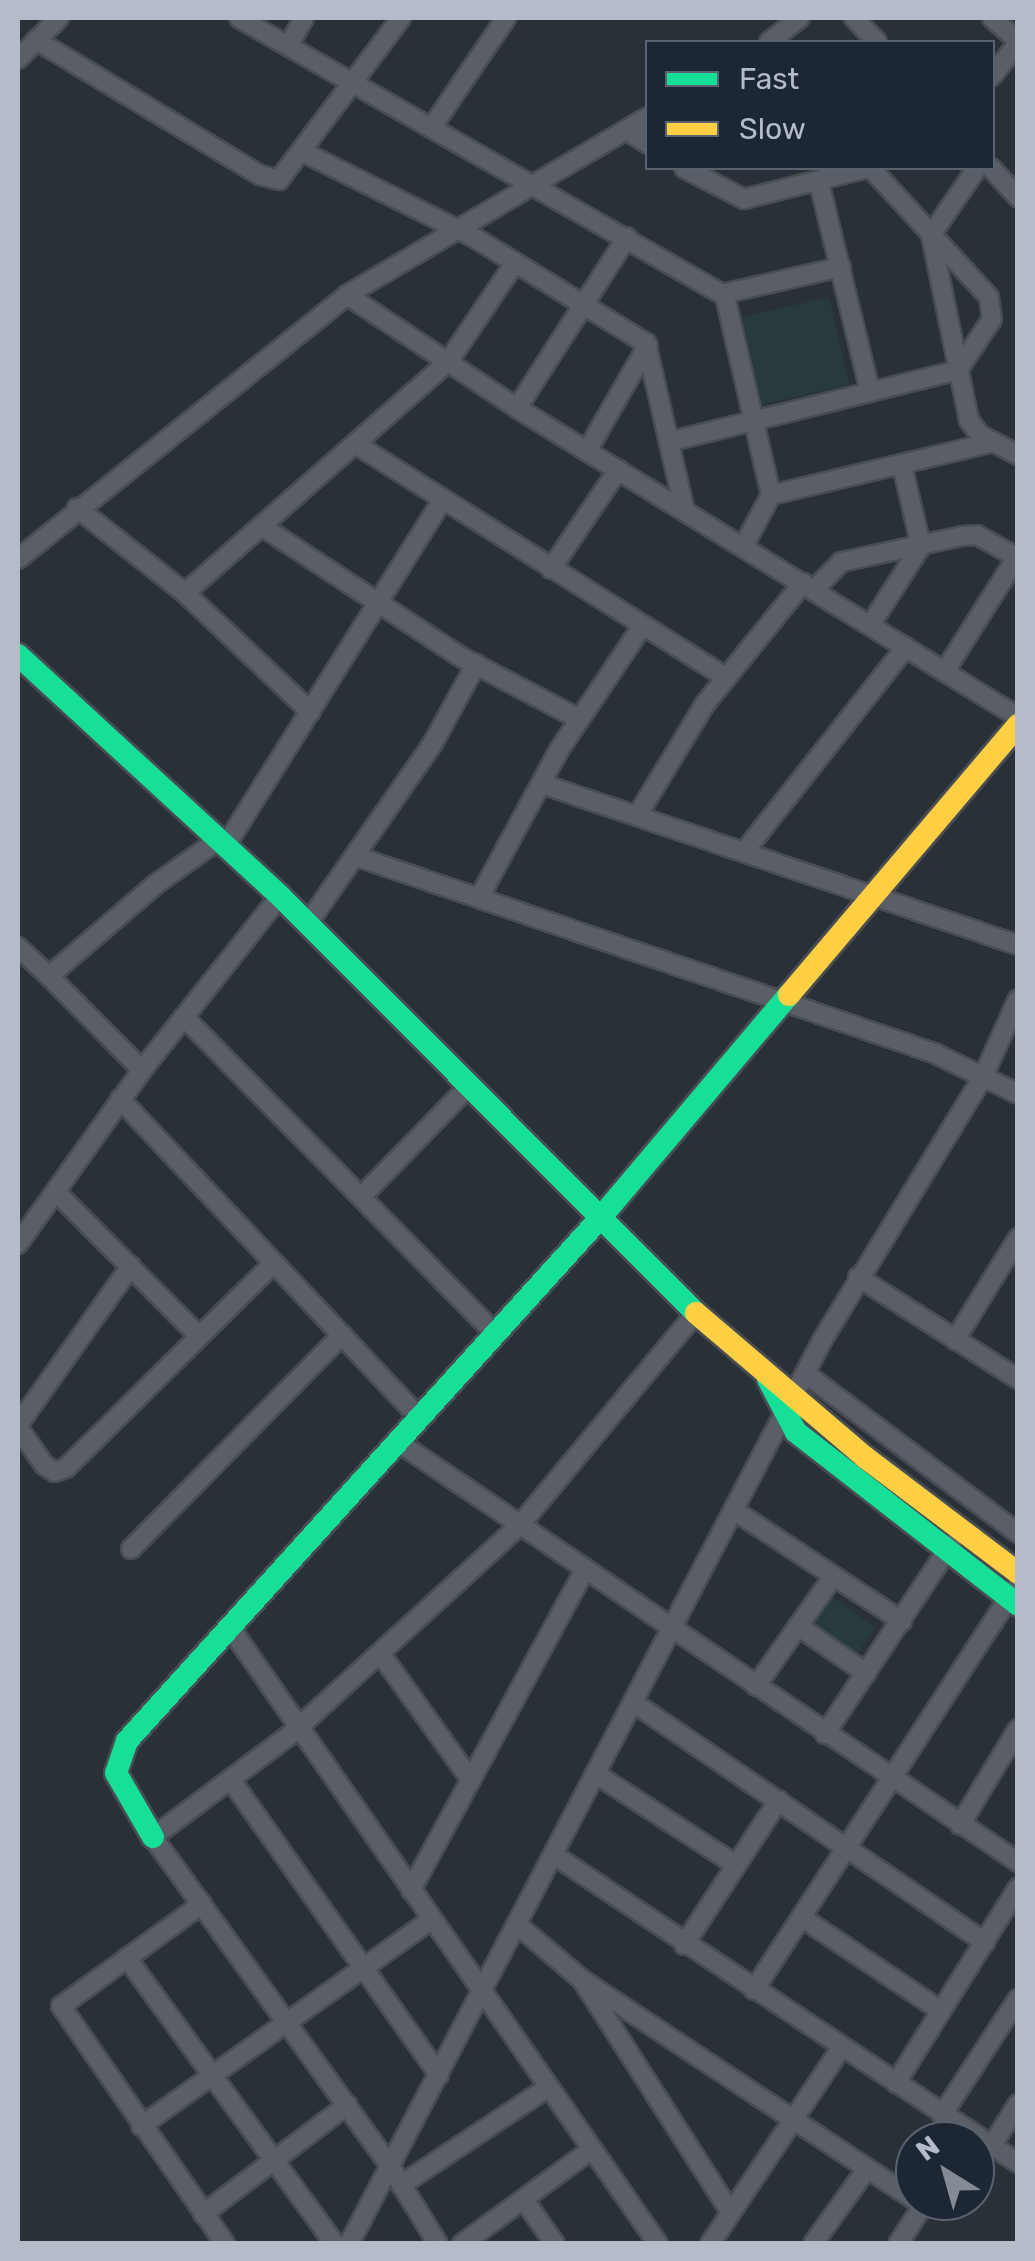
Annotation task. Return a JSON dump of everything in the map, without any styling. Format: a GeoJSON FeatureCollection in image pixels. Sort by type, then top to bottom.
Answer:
{"type":"FeatureCollection","features":[{"type":"Feature","properties":{"kind":"street"},"geometry":{"type":"LineString","coordinates":[[18,59],[59,18]]}},
{"type":"Feature","properties":{"kind":"street"},"geometry":{"type":"LineString","coordinates":[[238,18],[434,124],[726,296],[841,267]]}},
{"type":"Feature","properties":{"kind":"street"},"geometry":{"type":"LineString","coordinates":[[288,45],[304,18]]}},
{"type":"Feature","properties":{"kind":"street"},"geometry":{"type":"LineString","coordinates":[[36,40],[267,178],[284,178],[401,18]]}},
{"type":"Feature","properties":{"kind":"street"},"geometry":{"type":"LineString","coordinates":[[771,40],[800,18]]}},
{"type":"Feature","properties":{"kind":"street"},"geometry":{"type":"LineString","coordinates":[[854,18],[874,40]]}},
{"type":"Feature","properties":{"kind":"street"},"geometry":{"type":"LineString","coordinates":[[992,18],[1018,42],[995,72]]}},
{"type":"Feature","properties":{"kind":"street"},"geometry":{"type":"LineString","coordinates":[[434,124],[499,20]]}},
{"type":"Feature","properties":{"kind":"street"},"geometry":{"type":"LineString","coordinates":[[18,560],[77,508],[347,295],[645,119]]}},
{"type":"Feature","properties":{"kind":"street"},"geometry":{"type":"LineString","coordinates":[[626,130],[645,142]]}},
{"type":"Feature","properties":{"kind":"street"},"geometry":{"type":"LineString","coordinates":[[305,152],[455,228],[648,345],[684,507]]}},
{"type":"Feature","properties":{"kind":"street"},"geometry":{"type":"LineString","coordinates":[[687,170],[736,198],[862,170]]}},
{"type":"Feature","properties":{"kind":"street"},"geometry":{"type":"LineString","coordinates":[[672,440],[958,370],[994,311],[989,297],[871,170]]}},
{"type":"Feature","properties":{"kind":"street"},"geometry":{"type":"LineString","coordinates":[[976,170],[930,235],[969,420],[1009,444]]}},
{"type":"Feature","properties":{"kind":"street"},"geometry":{"type":"LineString","coordinates":[[992,170],[1018,197]]}},
{"type":"Feature","properties":{"kind":"street"},"geometry":{"type":"LineString","coordinates":[[820,182],[870,392]]}},
{"type":"Feature","properties":{"kind":"street"},"geometry":{"type":"LineString","coordinates":[[517,408],[627,237]]}},
{"type":"Feature","properties":{"kind":"street"},"geometry":{"type":"LineString","coordinates":[[185,593],[357,446],[448,362],[514,264]]}},
{"type":"Feature","properties":{"kind":"street"},"geometry":{"type":"LineString","coordinates":[[347,295],[517,408],[745,543],[1018,721],[874,898],[602,1216],[401,1444],[230,1626],[118,1754],[121,1788],[390,2166],[438,2244]]}},
{"type":"Feature","properties":{"kind":"street"},"geometry":{"type":"LineString","coordinates":[[726,296],[771,495],[745,543]]}},
{"type":"Feature","properties":{"kind":"street"},"geometry":{"type":"LineString","coordinates":[[586,451],[648,345]]}},
{"type":"Feature","properties":{"kind":"street"},"geometry":{"type":"LineString","coordinates":[[771,495],[1009,444]]}},
{"type":"Feature","properties":{"kind":"street"},"geometry":{"type":"LineString","coordinates":[[357,446],[640,628],[724,677]]}},
{"type":"Feature","properties":{"kind":"street"},"geometry":{"type":"LineString","coordinates":[[871,624],[922,546],[902,465]]}},
{"type":"Feature","properties":{"kind":"street"},"geometry":{"type":"LineString","coordinates":[[550,569],[618,470]]}},
{"type":"Feature","properties":{"kind":"street"},"geometry":{"type":"LineString","coordinates":[[49,976],[156,884],[223,842],[382,602],[442,501]]}},
{"type":"Feature","properties":{"kind":"street"},"geometry":{"type":"LineString","coordinates":[[77,508],[185,593],[311,712]]}},
{"type":"Feature","properties":{"kind":"street"},"geometry":{"type":"LineString","coordinates":[[263,527],[476,664],[579,719]]}},
{"type":"Feature","properties":{"kind":"street"},"geometry":{"type":"LineString","coordinates":[[637,816],[724,677],[808,586],[841,562],[977,535],[1017,558],[945,671]]}},
{"type":"Feature","properties":{"kind":"street"},"geometry":{"type":"LineString","coordinates":[[479,898],[579,719],[640,628]]}},
{"type":"Feature","properties":{"kind":"street"},"geometry":{"type":"LineString","coordinates":[[744,852],[906,647]]}},
{"type":"Feature","properties":{"kind":"street"},"geometry":{"type":"LineString","coordinates":[[18,655],[308,923],[472,1084],[696,1314],[768,1379],[786,1421],[946,1552],[1014,1596],[754,1990]]}},
{"type":"Feature","properties":{"kind":"street"},"geometry":{"type":"LineString","coordinates":[[308,923],[433,743],[476,664]]}},
{"type":"Feature","properties":{"kind":"street"},"geometry":{"type":"LineString","coordinates":[[542,784],[1018,945]]}},
{"type":"Feature","properties":{"kind":"street"},"geometry":{"type":"LineString","coordinates":[[355,856],[934,1053],[1018,1094]]}},
{"type":"Feature","properties":{"kind":"street"},"geometry":{"type":"LineString","coordinates":[[18,1244],[120,1099],[280,896]]}},
{"type":"Feature","properties":{"kind":"street"},"geometry":{"type":"LineString","coordinates":[[18,947],[142,1070]]}},
{"type":"Feature","properties":{"kind":"street"},"geometry":{"type":"LineString","coordinates":[[349,2244],[482,1991],[520,1927],[858,1277],[984,1077],[1018,999]]}},
{"type":"Feature","properties":{"kind":"street"},"geometry":{"type":"LineString","coordinates":[[184,1017],[496,1336]]}},
{"type":"Feature","properties":{"kind":"street"},"geometry":{"type":"LineString","coordinates":[[362,1196],[472,1084]]}},
{"type":"Feature","properties":{"kind":"street"},"geometry":{"type":"LineString","coordinates":[[120,1099],[421,1419]]}},
{"type":"Feature","properties":{"kind":"street"},"geometry":{"type":"LineString","coordinates":[[56,1192],[198,1334]]}},
{"type":"Feature","properties":{"kind":"street"},"geometry":{"type":"LineString","coordinates":[[955,1340],[1018,1238]]}},
{"type":"Feature","properties":{"kind":"street"},"geometry":{"type":"LineString","coordinates":[[131,1266],[18,1426],[44,1466],[61,1471],[274,1262]]}},
{"type":"Feature","properties":{"kind":"street"},"geometry":{"type":"LineString","coordinates":[[858,1277],[1018,1379]]}},
{"type":"Feature","properties":{"kind":"street"},"geometry":{"type":"LineString","coordinates":[[154,1836],[298,1726],[518,1526],[696,1314]]}},
{"type":"Feature","properties":{"kind":"street"},"geometry":{"type":"LineString","coordinates":[[131,1549],[342,1335]]}},
{"type":"Feature","properties":{"kind":"street"},"geometry":{"type":"LineString","coordinates":[[768,1379],[802,1386],[1018,1534]]}},
{"type":"Feature","properties":{"kind":"street"},"geometry":{"type":"LineString","coordinates":[[802,1386],[960,1531],[1018,1574]]}},
{"type":"Feature","properties":{"kind":"street"},"geometry":{"type":"LineString","coordinates":[[401,1444],[1018,1862]]}},
{"type":"Feature","properties":{"kind":"street"},"geometry":{"type":"LineString","coordinates":[[736,1511],[902,1621]]}},
{"type":"Feature","properties":{"kind":"street"},"geometry":{"type":"LineString","coordinates":[[826,1734],[960,1531]]}},
{"type":"Feature","properties":{"kind":"street"},"geometry":{"type":"LineString","coordinates":[[411,1890],[584,1571]]}},
{"type":"Feature","properties":{"kind":"street"},"geometry":{"type":"LineString","coordinates":[[756,1686],[833,1577]]}},
{"type":"Feature","properties":{"kind":"street"},"geometry":{"type":"LineString","coordinates":[[230,1626],[546,2088],[658,2244]]}},
{"type":"Feature","properties":{"kind":"street"},"geometry":{"type":"LineString","coordinates":[[798,1626],[866,1673]]}},
{"type":"Feature","properties":{"kind":"street"},"geometry":{"type":"LineString","coordinates":[[380,1652],[470,1780]]}},
{"type":"Feature","properties":{"kind":"street"},"geometry":{"type":"LineString","coordinates":[[634,1703],[985,1942]]}},
{"type":"Feature","properties":{"kind":"street"},"geometry":{"type":"LineString","coordinates":[[960,1825],[1018,1729]]}},
{"type":"Feature","properties":{"kind":"street"},"geometry":{"type":"LineString","coordinates":[[599,1776],[736,1865]]}},
{"type":"Feature","properties":{"kind":"street"},"geometry":{"type":"LineString","coordinates":[[231,1780],[439,2075]]}},
{"type":"Feature","properties":{"kind":"street"},"geometry":{"type":"LineString","coordinates":[[684,1944],[779,1800]]}},
{"type":"Feature","properties":{"kind":"street"},"geometry":{"type":"LineString","coordinates":[[556,1856],[948,2121]]}},
{"type":"Feature","properties":{"kind":"street"},"geometry":{"type":"LineString","coordinates":[[896,2083],[1018,1888]]}},
{"type":"Feature","properties":{"kind":"street"},"geometry":{"type":"LineString","coordinates":[[202,1904],[62,2006],[225,2244]]}},
{"type":"Feature","properties":{"kind":"street"},"geometry":{"type":"LineString","coordinates":[[801,1916],[940,2010]]}},
{"type":"Feature","properties":{"kind":"street"},"geometry":{"type":"LineString","coordinates":[[141,2126],[432,1919]]}},
{"type":"Feature","properties":{"kind":"street"},"geometry":{"type":"LineString","coordinates":[[520,1927],[581,1978],[895,2187]]}},
{"type":"Feature","properties":{"kind":"street"},"geometry":{"type":"LineString","coordinates":[[127,1958],[210,2078],[335,2244]]}},
{"type":"Feature","properties":{"kind":"street"},"geometry":{"type":"LineString","coordinates":[[581,1978],[730,2212]]}},
{"type":"Feature","properties":{"kind":"street"},"geometry":{"type":"LineString","coordinates":[[942,2115],[1018,1998]]}},
{"type":"Feature","properties":{"kind":"street"},"geometry":{"type":"LineString","coordinates":[[710,2244],[840,2050]]}},
{"type":"Feature","properties":{"kind":"street"},"geometry":{"type":"LineString","coordinates":[[401,2185],[546,2088]]}},
{"type":"Feature","properties":{"kind":"street"},"geometry":{"type":"LineString","coordinates":[[995,2140],[1018,2104]]}},
{"type":"Feature","properties":{"kind":"street"},"geometry":{"type":"LineString","coordinates":[[204,2214],[347,2105]]}},
{"type":"Feature","properties":{"kind":"street"},"geometry":{"type":"LineString","coordinates":[[995,2149],[1018,2164]]}},
{"type":"Feature","properties":{"kind":"street"},"geometry":{"type":"LineString","coordinates":[[462,2244],[592,2150]]}},
{"type":"Feature","properties":{"kind":"street"},"geometry":{"type":"LineString","coordinates":[[813,2244],[866,2170]]}},
{"type":"Feature","properties":{"kind":"street"},"geometry":{"type":"LineString","coordinates":[[524,2200],[555,2244]]}},
{"type":"Feature","properties":{"kind":"street"},"geometry":{"type":"LineString","coordinates":[[898,2244],[910,2221]]}},
{"type":"Feature","properties":{"kind":"green space"},"geometry":{"type":"Polygon","coordinates":[[[829,297],[849,385],[763,405],[742,317],[829,297]]]}},
{"type":"Feature","properties":{"kind":"green space"},"geometry":{"type":"Polygon","coordinates":[[[828,1594],[876,1627],[854,1658],[807,1624],[828,1594]]]}},
{"type":"Feature","properties":{"kind":"traffic: fast"},"geometry":{"type":"LineString","coordinates":[[18,655],[280,896],[696,1313]]}},
{"type":"Feature","properties":{"kind":"traffic: fast"},"geometry":{"type":"LineString","coordinates":[[153,1837],[116,1773],[127,1741],[602,1216],[789,995]]}},
{"type":"Feature","properties":{"kind":"traffic: fast"},"geometry":{"type":"LineString","coordinates":[[768,1379],[796,1432],[1018,1605]]}},
{"type":"Feature","properties":{"kind":"traffic: slow"},"geometry":{"type":"LineString","coordinates":[[789,995],[1018,725]]}},
{"type":"Feature","properties":{"kind":"traffic: slow"},"geometry":{"type":"LineString","coordinates":[[696,1313],[866,1458],[1018,1573]]}}]}
